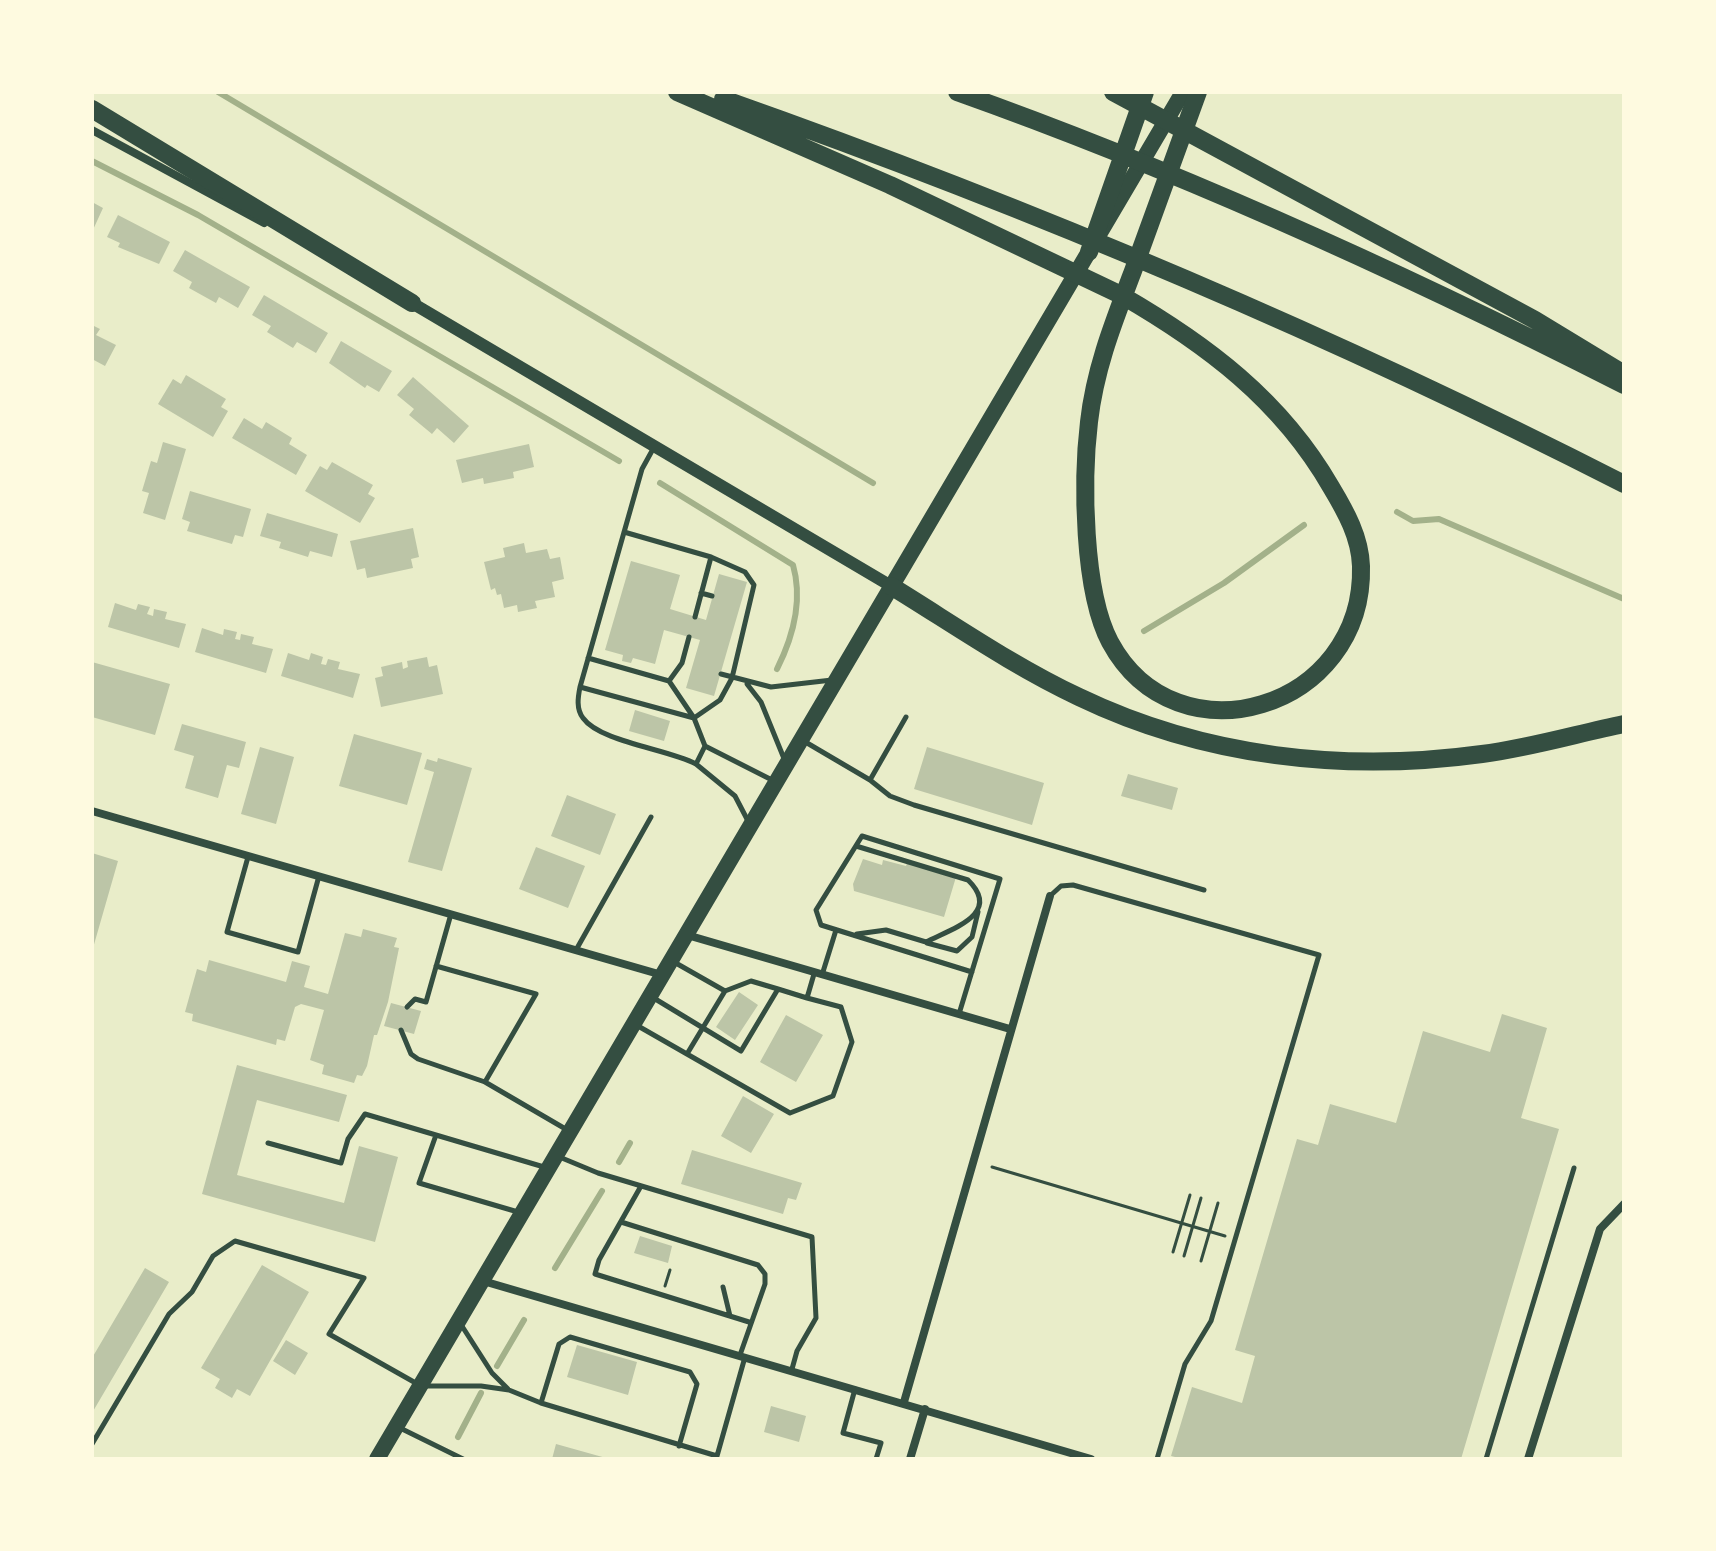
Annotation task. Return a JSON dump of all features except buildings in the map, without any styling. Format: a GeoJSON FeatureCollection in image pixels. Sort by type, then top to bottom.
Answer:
{"type":"FeatureCollection","features":[{"type":"Feature","properties":{"kind":"highway"},"geometry":{"type":"LineString","coordinates":[[677,92],[1121,295],[1212,351],[1246,380],[1306,448],[1347,515],[1357,538],[1361,566],[1354,621],[1327,666],[1287,696],[1262,705],[1232,709],[1200,708],[1170,698],[1125,665],[1101,622],[1088,541],[1088,434],[1101,356],[1198,92]]}},
{"type":"Feature","properties":{"kind":"highway"},"geometry":{"type":"LineString","coordinates":[[703,92],[974,189],[1245,303],[1624,484]]}},
{"type":"Feature","properties":{"kind":"highway"},"geometry":{"type":"LineString","coordinates":[[957,92],[1286,225],[1487,317],[1624,385]]}},
{"type":"Feature","properties":{"kind":"highway"},"geometry":{"type":"LineString","coordinates":[[1113,92],[1535,320],[1624,374]]}},
{"type":"Feature","properties":{"kind":"highway"},"geometry":{"type":"LineString","coordinates":[[1089,252],[1145,92]]}},
{"type":"Feature","properties":{"kind":"highway"},"geometry":{"type":"LineString","coordinates":[[92,109],[412,303]]}},
{"type":"Feature","properties":{"kind":"highway"},"geometry":{"type":"LineString","coordinates":[[891,586],[1080,698],[1174,734],[1221,747],[1322,761],[1429,759],[1535,745],[1624,724]]}},
{"type":"Feature","properties":{"kind":"main road"},"geometry":{"type":"LineString","coordinates":[[377,1459],[1183,92]]}},
{"type":"Feature","properties":{"kind":"street"},"geometry":{"type":"LineString","coordinates":[[92,130],[412,303],[891,586]]}},
{"type":"Feature","properties":{"kind":"street"},"geometry":{"type":"LineString","coordinates":[[92,811],[575,951],[666,968]]}},
{"type":"Feature","properties":{"kind":"street"},"geometry":{"type":"LineString","coordinates":[[904,1402],[1050,896]]}},
{"type":"Feature","properties":{"kind":"street"},"geometry":{"type":"LineString","coordinates":[[686,935],[958,1017],[1010,1029]]}},
{"type":"Feature","properties":{"kind":"street"},"geometry":{"type":"LineString","coordinates":[[1528,1459],[1600,1229],[1624,1204]]}},
{"type":"Feature","properties":{"kind":"street"},"geometry":{"type":"LineString","coordinates":[[483,1281],[1091,1459]]}},
{"type":"Feature","properties":{"kind":"street"},"geometry":{"type":"LineString","coordinates":[[910,1459],[925,1409]]}},
{"type":"Feature","properties":{"kind":"lane"},"geometry":{"type":"LineString","coordinates":[[654,448],[642,469],[577,702],[582,717],[594,728],[678,755],[696,764],[735,796],[746,813],[750,828]]}},
{"type":"Feature","properties":{"kind":"lane"},"geometry":{"type":"LineString","coordinates":[[580,687],[694,718],[720,700],[732,678],[751,607],[753,580],[745,572],[711,557],[624,532]]}},
{"type":"Feature","properties":{"kind":"lane"},"geometry":{"type":"LineString","coordinates":[[695,617],[711,557]]}},
{"type":"Feature","properties":{"kind":"lane"},"geometry":{"type":"LineString","coordinates":[[701,593],[712,596]]}},
{"type":"Feature","properties":{"kind":"lane"},"geometry":{"type":"LineString","coordinates":[[741,604],[751,607]]}},
{"type":"Feature","properties":{"kind":"lane"},"geometry":{"type":"LineString","coordinates":[[669,681],[682,663],[689,637]]}},
{"type":"Feature","properties":{"kind":"lane"},"geometry":{"type":"LineString","coordinates":[[588,658],[669,681],[694,718],[705,746],[777,782]]}},
{"type":"Feature","properties":{"kind":"lane"},"geometry":{"type":"LineString","coordinates":[[682,663],[692,666]]}},
{"type":"Feature","properties":{"kind":"lane"},"geometry":{"type":"LineString","coordinates":[[721,674],[746,683],[796,687],[837,679]]}},
{"type":"Feature","properties":{"kind":"lane"},"geometry":{"type":"LineString","coordinates":[[746,683],[761,702],[786,765]]}},
{"type":"Feature","properties":{"kind":"lane"},"geometry":{"type":"LineString","coordinates":[[870,780],[906,717]]}},
{"type":"Feature","properties":{"kind":"lane"},"geometry":{"type":"LineString","coordinates":[[802,739],[870,780],[890,796],[1204,890]]}},
{"type":"Feature","properties":{"kind":"lane"},"geometry":{"type":"LineString","coordinates":[[696,764],[705,746]]}},
{"type":"Feature","properties":{"kind":"lane"},"geometry":{"type":"LineString","coordinates":[[575,951],[651,817]]}},
{"type":"Feature","properties":{"kind":"lane"},"geometry":{"type":"LineString","coordinates":[[958,1017],[972,972],[1000,879],[862,836],[816,910],[821,925],[972,972]]}},
{"type":"Feature","properties":{"kind":"lane"},"geometry":{"type":"LineString","coordinates":[[852,934],[886,930],[957,951],[972,937],[981,902],[978,889],[968,880],[855,846]]}},
{"type":"Feature","properties":{"kind":"lane"},"geometry":{"type":"LineString","coordinates":[[249,856],[227,932],[298,952],[319,876]]}},
{"type":"Feature","properties":{"kind":"lane"},"geometry":{"type":"LineString","coordinates":[[1050,896],[1061,886],[1073,885],[1319,955],[1211,1321],[1185,1364],[1157,1459]]}},
{"type":"Feature","properties":{"kind":"lane"},"geometry":{"type":"LineString","coordinates":[[926,942],[978,912]]}},
{"type":"Feature","properties":{"kind":"lane"},"geometry":{"type":"LineString","coordinates":[[407,1007],[415,999],[426,1002],[452,913]]}},
{"type":"Feature","properties":{"kind":"lane"},"geometry":{"type":"LineString","coordinates":[[807,998],[836,930]]}},
{"type":"Feature","properties":{"kind":"lane"},"geometry":{"type":"LineString","coordinates":[[436,966],[536,994],[485,1082]]}},
{"type":"Feature","properties":{"kind":"lane"},"geometry":{"type":"LineString","coordinates":[[666,968],[725,991]]}},
{"type":"Feature","properties":{"kind":"lane"},"geometry":{"type":"LineString","coordinates":[[634,1023],[687,1054],[790,1113],[833,1096],[852,1042],[841,1007],[751,981],[725,991],[687,1054]]}},
{"type":"Feature","properties":{"kind":"lane"},"geometry":{"type":"LineString","coordinates":[[650,995],[741,1051],[778,989]]}},
{"type":"Feature","properties":{"kind":"lane"},"geometry":{"type":"LineString","coordinates":[[401,1030],[411,1054],[418,1059],[485,1082],[570,1132]]}},
{"type":"Feature","properties":{"kind":"lane"},"geometry":{"type":"LineString","coordinates":[[268,1143],[341,1163],[348,1139],[365,1114],[641,1186],[812,1237],[816,1318],[797,1351],[792,1369]]}},
{"type":"Feature","properties":{"kind":"lane"},"geometry":{"type":"LineString","coordinates":[[436,1135],[419,1183],[523,1213]]}},
{"type":"Feature","properties":{"kind":"lane"},"geometry":{"type":"LineString","coordinates":[[1486,1459],[1574,1168]]}},
{"type":"Feature","properties":{"kind":"lane"},"geometry":{"type":"LineString","coordinates":[[641,1186],[594,1270],[599,1279],[749,1322]]}},
{"type":"Feature","properties":{"kind":"lane"},"geometry":{"type":"LineString","coordinates":[[92,1444],[169,1314],[192,1292],[213,1256],[235,1241],[364,1278],[329,1334],[421,1386],[481,1386],[509,1390],[541,1403],[717,1456],[749,1322],[757,1310],[765,1274],[758,1265],[621,1222]]}},
{"type":"Feature","properties":{"kind":"lane"},"geometry":{"type":"LineString","coordinates":[[723,1287],[730,1316]]}},
{"type":"Feature","properties":{"kind":"lane"},"geometry":{"type":"LineString","coordinates":[[460,1322],[492,1373],[509,1390]]}},
{"type":"Feature","properties":{"kind":"lane"},"geometry":{"type":"LineString","coordinates":[[541,1403],[559,1344],[570,1337],[690,1372],[697,1384],[679,1446]]}},
{"type":"Feature","properties":{"kind":"lane"},"geometry":{"type":"LineString","coordinates":[[855,1388],[843,1433],[881,1443],[876,1459]]}},
{"type":"Feature","properties":{"kind":"lane"},"geometry":{"type":"LineString","coordinates":[[397,1426],[463,1459]]}},
{"type":"Feature","properties":{"kind":"path"},"geometry":{"type":"LineString","coordinates":[[992,1167],[1225,1236]]}},
{"type":"Feature","properties":{"kind":"path"},"geometry":{"type":"LineString","coordinates":[[1173,1252],[1190,1195]]}},
{"type":"Feature","properties":{"kind":"path"},"geometry":{"type":"LineString","coordinates":[[1184,1256],[1201,1198]]}},
{"type":"Feature","properties":{"kind":"path"},"geometry":{"type":"LineString","coordinates":[[1201,1261],[1218,1203]]}},
{"type":"Feature","properties":{"kind":"waterway"},"geometry":{"type":"LineString","coordinates":[[218,92],[873,483]]}},
{"type":"Feature","properties":{"kind":"waterway"},"geometry":{"type":"LineString","coordinates":[[92,161],[198,215],[619,461]]}},
{"type":"Feature","properties":{"kind":"waterway"},"geometry":{"type":"LineString","coordinates":[[660,483],[793,565],[797,605],[788,644],[777,669]]}},
{"type":"Feature","properties":{"kind":"waterway"},"geometry":{"type":"LineString","coordinates":[[1397,512],[1413,521],[1439,519],[1624,599]]}},
{"type":"Feature","properties":{"kind":"waterway"},"geometry":{"type":"LineString","coordinates":[[1144,631],[1224,583],[1304,525]]}},
{"type":"Feature","properties":{"kind":"waterway"},"geometry":{"type":"LineString","coordinates":[[619,1162],[630,1143]]}},
{"type":"Feature","properties":{"kind":"waterway"},"geometry":{"type":"LineString","coordinates":[[555,1268],[602,1191]]}},
{"type":"Feature","properties":{"kind":"waterway"},"geometry":{"type":"LineString","coordinates":[[497,1366],[524,1320]]}},
{"type":"Feature","properties":{"kind":"waterway"},"geometry":{"type":"LineString","coordinates":[[458,1437],[481,1393]]}}]}
